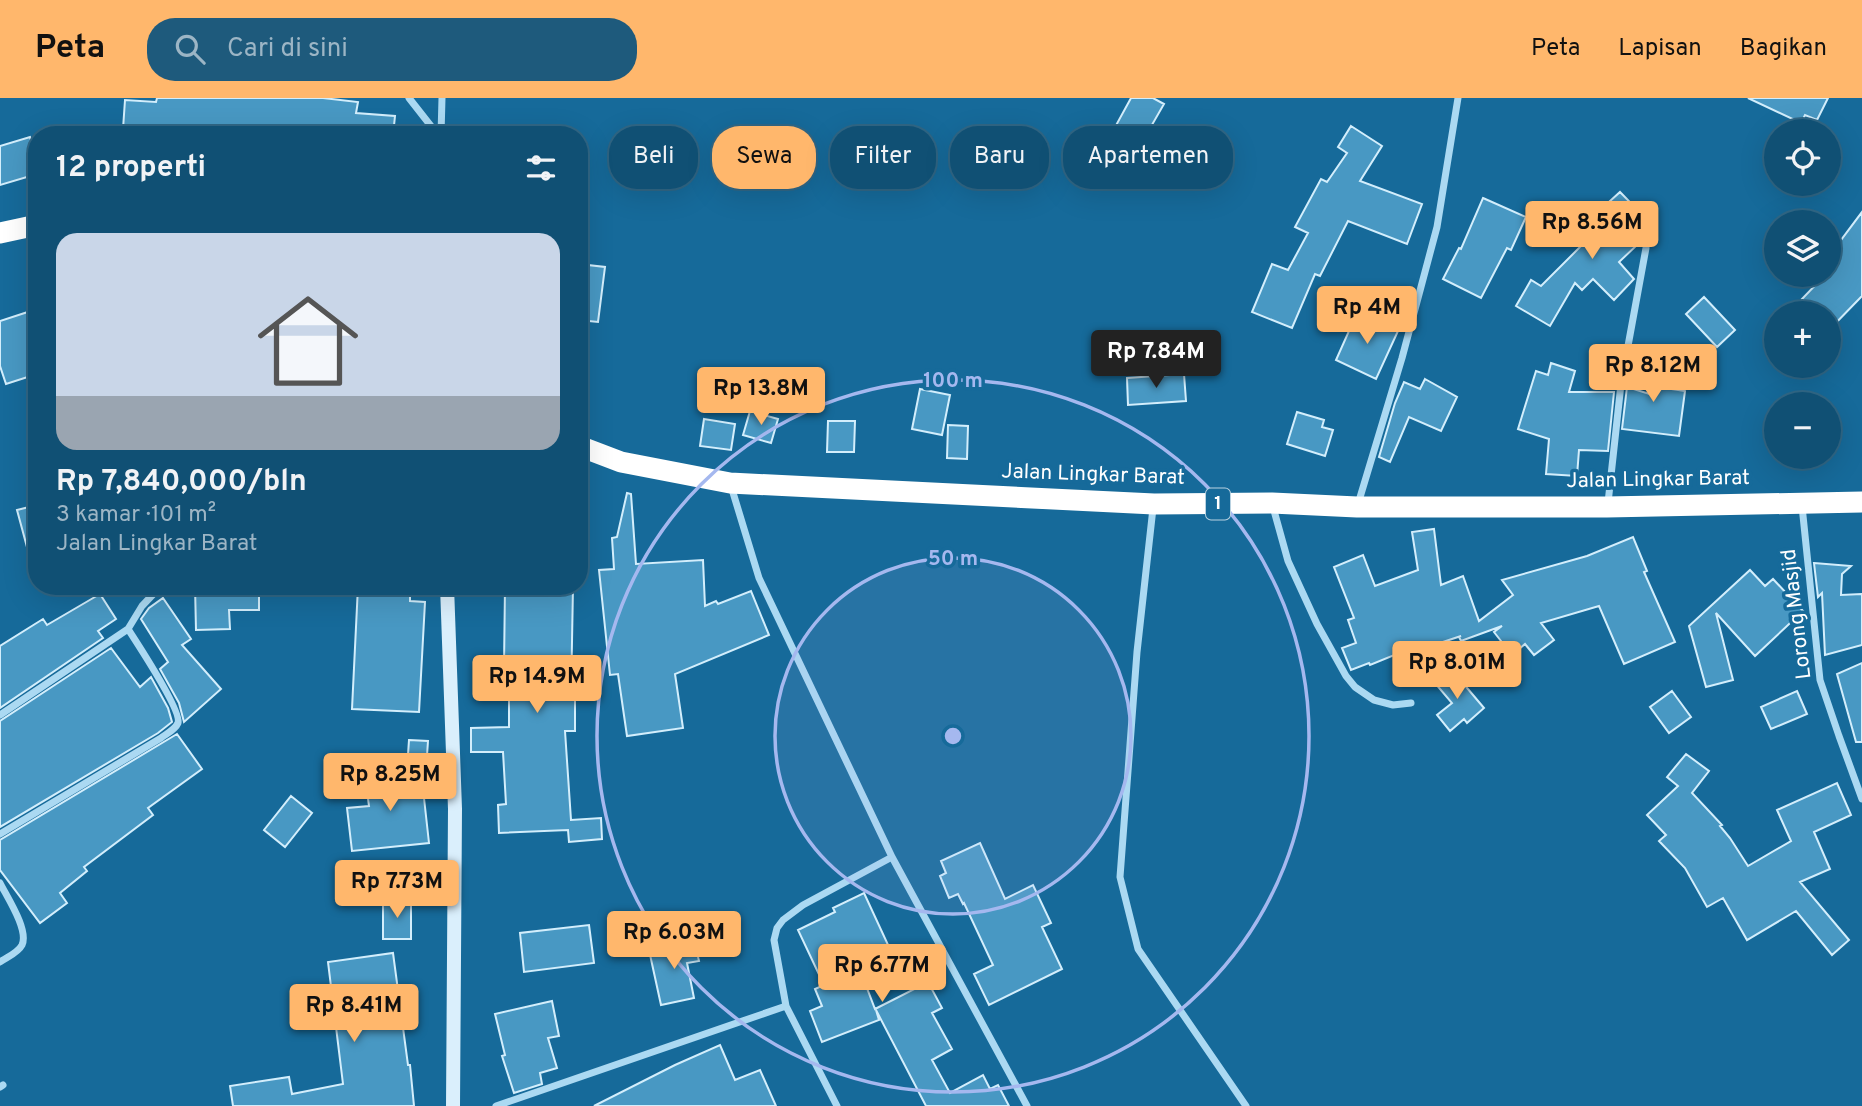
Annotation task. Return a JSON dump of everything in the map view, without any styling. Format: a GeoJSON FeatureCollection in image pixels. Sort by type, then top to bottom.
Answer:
{"type":"FeatureCollection","features":[{"type":"Feature","properties":{"kind":"highway"},"geometry":{"type":"LineString","coordinates":[[0,233],[28,227]]}},
{"type":"Feature","properties":{"kind":"highway","name":"Jalan Lingkar Barat"},"geometry":{"type":"LineString","coordinates":[[588,449],[621,462],[730,483],[1154,504],[1607,507],[1862,502]]}},
{"type":"Feature","properties":{"kind":"main road"},"geometry":{"type":"LineString","coordinates":[[447,595],[455,809],[453,1106]]}},
{"type":"Feature","properties":{"kind":"street"},"geometry":{"type":"LineString","coordinates":[[409,98],[432,126]]}},
{"type":"Feature","properties":{"kind":"street"},"geometry":{"type":"LineString","coordinates":[[440,126],[442,98]]}},
{"type":"Feature","properties":{"kind":"street"},"geometry":{"type":"LineString","coordinates":[[1357,507],[1402,358],[1437,227],[1458,98]]}},
{"type":"Feature","properties":{"kind":"street"},"geometry":{"type":"LineString","coordinates":[[1607,507],[1621,384],[1646,248]]}},
{"type":"Feature","properties":{"kind":"street"},"geometry":{"type":"LineString","coordinates":[[730,483],[759,578],[892,857],[1027,1106]]}},
{"type":"Feature","properties":{"kind":"street","name":"Lorong Masjid"},"geometry":{"type":"LineString","coordinates":[[1802,502],[1820,680],[1862,799]]}},
{"type":"Feature","properties":{"kind":"street"},"geometry":{"type":"LineString","coordinates":[[1272,503],[1288,561],[1317,625],[1346,676],[1355,687],[1374,699],[1392,705],[1412,703]]}},
{"type":"Feature","properties":{"kind":"street"},"geometry":{"type":"LineString","coordinates":[[1154,504],[1137,652],[1120,877],[1138,949],[1246,1106]]}},
{"type":"Feature","properties":{"kind":"street"},"geometry":{"type":"LineString","coordinates":[[0,715],[128,629],[142,606],[153,595]]}},
{"type":"Feature","properties":{"kind":"street"},"geometry":{"type":"LineString","coordinates":[[0,834],[161,738],[178,723],[177,711],[128,629]]}},
{"type":"Feature","properties":{"kind":"street"},"geometry":{"type":"LineString","coordinates":[[837,1106],[786,1006],[774,940],[783,920],[803,905],[892,857]]}},
{"type":"Feature","properties":{"kind":"street"},"geometry":{"type":"LineString","coordinates":[[0,883],[19,920],[23,937],[21,947],[0,962]]}},
{"type":"Feature","properties":{"kind":"street"},"geometry":{"type":"LineString","coordinates":[[496,1106],[786,1006]]}},
{"type":"Feature","properties":{"kind":"building"},"geometry":{"type":"Polygon","coordinates":[[[157,98],[323,98],[358,102],[356,113],[395,116],[394,126],[123,126],[125,100],[156,102],[157,98]]]}},
{"type":"Feature","properties":{"kind":"building"},"geometry":{"type":"Polygon","coordinates":[[[1131,98],[1153,98],[1164,104],[1151,126],[1116,126],[1131,98]]]}},
{"type":"Feature","properties":{"kind":"building"},"geometry":{"type":"Polygon","coordinates":[[[1748,98],[1828,98],[1818,119],[1805,115],[1803,119],[1793,119],[1748,98]]]}},
{"type":"Feature","properties":{"kind":"building"},"geometry":{"type":"Polygon","coordinates":[[[1351,126],[1382,146],[1360,181],[1422,204],[1407,244],[1348,221],[1320,276],[1315,274],[1292,328],[1252,312],[1272,264],[1288,270],[1308,233],[1295,227],[1321,179],[1327,182],[1347,153],[1338,147],[1351,126]]]}},
{"type":"Feature","properties":{"kind":"building"},"geometry":{"type":"Polygon","coordinates":[[[28,138],[28,177],[0,185],[0,146],[28,138]]]}},
{"type":"Feature","properties":{"kind":"building"},"geometry":{"type":"Polygon","coordinates":[[[1620,192],[1655,228],[1619,262],[1634,279],[1614,300],[1593,279],[1582,290],[1575,283],[1550,326],[1516,306],[1531,280],[1541,286],[1593,234],[1591,232],[1605,220],[1598,212],[1620,192]]]}},
{"type":"Feature","properties":{"kind":"building"},"geometry":{"type":"Polygon","coordinates":[[[1483,198],[1526,217],[1511,250],[1507,248],[1481,298],[1443,279],[1459,248],[1461,249],[1483,198]]]}},
{"type":"Feature","properties":{"kind":"building"},"geometry":{"type":"Polygon","coordinates":[[[1862,212],[1862,296],[1841,318],[1841,301],[1802,299],[1814,287],[1841,287],[1841,240],[1862,212]]]}},
{"type":"Feature","properties":{"kind":"building"},"geometry":{"type":"Polygon","coordinates":[[[588,265],[605,267],[598,322],[588,321],[588,265]]]}},
{"type":"Feature","properties":{"kind":"building"},"geometry":{"type":"Polygon","coordinates":[[[1704,297],[1735,330],[1717,347],[1686,314],[1704,297]]]}},
{"type":"Feature","properties":{"kind":"building"},"geometry":{"type":"Polygon","coordinates":[[[28,312],[28,377],[6,384],[0,366],[0,321],[28,312]]]}},
{"type":"Feature","properties":{"kind":"building"},"geometry":{"type":"Polygon","coordinates":[[[1357,313],[1398,331],[1376,379],[1336,360],[1357,313]]]}},
{"type":"Feature","properties":{"kind":"building"},"geometry":{"type":"Polygon","coordinates":[[[1631,361],[1660,365],[1657,387],[1685,391],[1679,436],[1622,429],[1627,387],[1653,395],[1656,389],[1629,373],[1631,361]]]}},
{"type":"Feature","properties":{"kind":"building"},"geometry":{"type":"Polygon","coordinates":[[[1551,363],[1575,371],[1569,392],[1614,392],[1608,451],[1579,450],[1577,476],[1546,474],[1549,439],[1518,429],[1536,371],[1548,375],[1551,363]]]}},
{"type":"Feature","properties":{"kind":"building"},"geometry":{"type":"Polygon","coordinates":[[[1184,374],[1186,401],[1128,405],[1127,378],[1184,374]]]}},
{"type":"Feature","properties":{"kind":"building"},"geometry":{"type":"Polygon","coordinates":[[[1425,379],[1457,397],[1441,431],[1409,417],[1390,462],[1379,457],[1404,382],[1420,389],[1425,379]]]}},
{"type":"Feature","properties":{"kind":"building"},"geometry":{"type":"Polygon","coordinates":[[[920,389],[950,395],[942,435],[912,429],[920,389]]]}},
{"type":"Feature","properties":{"kind":"building"},"geometry":{"type":"Polygon","coordinates":[[[750,411],[778,419],[771,443],[743,435],[750,411]]]}},
{"type":"Feature","properties":{"kind":"building"},"geometry":{"type":"Polygon","coordinates":[[[1297,412],[1324,420],[1322,427],[1333,430],[1325,456],[1287,444],[1297,412]]]}},
{"type":"Feature","properties":{"kind":"building"},"geometry":{"type":"Polygon","coordinates":[[[704,419],[735,424],[731,450],[700,446],[704,419]]]}},
{"type":"Feature","properties":{"kind":"building"},"geometry":{"type":"Polygon","coordinates":[[[828,421],[855,421],[854,452],[827,452],[828,421]]]}},
{"type":"Feature","properties":{"kind":"building"},"geometry":{"type":"Polygon","coordinates":[[[948,425],[968,426],[967,459],[947,458],[948,425]]]}},
{"type":"Feature","properties":{"kind":"building"},"geometry":{"type":"Polygon","coordinates":[[[627,493],[631,494],[636,564],[703,560],[705,606],[716,601],[718,604],[751,591],[769,635],[675,674],[683,728],[627,736],[618,674],[610,675],[599,570],[614,569],[612,538],[617,537],[627,493]]]}},
{"type":"Feature","properties":{"kind":"building"},"geometry":{"type":"Polygon","coordinates":[[[28,507],[28,551],[17,510],[28,507]]]}},
{"type":"Feature","properties":{"kind":"building"},"geometry":{"type":"Polygon","coordinates":[[[1434,529],[1441,585],[1463,576],[1479,621],[1513,595],[1502,580],[1587,556],[1633,537],[1647,571],[1644,572],[1675,642],[1624,664],[1599,606],[1541,623],[1554,640],[1534,655],[1525,644],[1512,655],[1494,632],[1502,626],[1461,641],[1461,636],[1440,643],[1442,649],[1408,662],[1404,651],[1351,670],[1342,648],[1356,643],[1348,620],[1354,618],[1334,567],[1363,555],[1375,586],[1418,570],[1412,532],[1434,529]]]}},
{"type":"Feature","properties":{"kind":"building"},"geometry":{"type":"Polygon","coordinates":[[[1814,563],[1851,566],[1842,574],[1841,595],[1862,594],[1862,645],[1825,655],[1822,593],[1818,597],[1814,563]]]}},
{"type":"Feature","properties":{"kind":"building"},"geometry":{"type":"Polygon","coordinates":[[[1750,570],[1765,586],[1773,579],[1803,611],[1755,656],[1716,613],[1733,680],[1706,687],[1689,626],[1750,570]]]}},
{"type":"Feature","properties":{"kind":"building"},"geometry":{"type":"Polygon","coordinates":[[[98,595],[116,619],[98,631],[103,638],[0,708],[0,646],[43,619],[47,625],[98,595]]]}},
{"type":"Feature","properties":{"kind":"building"},"geometry":{"type":"Polygon","coordinates":[[[195,595],[259,595],[259,610],[229,610],[230,629],[196,630],[195,595]]]}},
{"type":"Feature","properties":{"kind":"building"},"geometry":{"type":"Polygon","coordinates":[[[358,595],[410,595],[410,601],[425,602],[419,712],[352,709],[358,595]]]}},
{"type":"Feature","properties":{"kind":"building"},"geometry":{"type":"Polygon","coordinates":[[[505,595],[573,595],[571,698],[575,698],[575,731],[565,731],[571,820],[601,818],[602,839],[569,842],[568,830],[499,833],[498,805],[506,804],[503,752],[471,752],[471,728],[509,727],[509,668],[504,667],[505,595]]]}},
{"type":"Feature","properties":{"kind":"building"},"geometry":{"type":"Polygon","coordinates":[[[163,598],[191,639],[182,645],[221,689],[184,722],[179,703],[160,669],[168,662],[141,619],[149,608],[163,598]]]}},
{"type":"Feature","properties":{"kind":"building"},"geometry":{"type":"Polygon","coordinates":[[[111,648],[140,687],[151,677],[168,708],[172,722],[0,827],[0,721],[111,648]]]}},
{"type":"Feature","properties":{"kind":"building"},"geometry":{"type":"Polygon","coordinates":[[[1862,663],[1862,742],[1856,742],[1837,674],[1862,663]]]}},
{"type":"Feature","properties":{"kind":"building"},"geometry":{"type":"Polygon","coordinates":[[[1451,669],[1484,708],[1467,723],[1464,719],[1450,731],[1437,715],[1452,703],[1435,683],[1451,669]]]}},
{"type":"Feature","properties":{"kind":"building"},"geometry":{"type":"Polygon","coordinates":[[[1672,691],[1691,717],[1669,733],[1650,707],[1672,691]]]}},
{"type":"Feature","properties":{"kind":"building"},"geometry":{"type":"Polygon","coordinates":[[[1797,691],[1807,714],[1771,729],[1761,707],[1797,691]]]}},
{"type":"Feature","properties":{"kind":"building"},"geometry":{"type":"Polygon","coordinates":[[[177,734],[202,769],[148,808],[153,815],[84,867],[87,871],[60,893],[67,903],[40,923],[0,870],[0,840],[177,734]]]}},
{"type":"Feature","properties":{"kind":"building"},"geometry":{"type":"Polygon","coordinates":[[[409,740],[428,741],[426,770],[407,769],[409,740]]]}},
{"type":"Feature","properties":{"kind":"building"},"geometry":{"type":"Polygon","coordinates":[[[1686,754],[1709,771],[1692,793],[1722,825],[1720,826],[1748,866],[1791,841],[1777,810],[1837,783],[1851,815],[1814,832],[1830,869],[1800,882],[1849,940],[1832,955],[1796,911],[1747,940],[1723,898],[1707,907],[1685,868],[1659,841],[1666,835],[1647,815],[1678,786],[1667,777],[1686,754]]]}},
{"type":"Feature","properties":{"kind":"building"},"geometry":{"type":"Polygon","coordinates":[[[421,771],[429,843],[352,851],[347,808],[369,806],[365,777],[421,771]]]}},
{"type":"Feature","properties":{"kind":"building"},"geometry":{"type":"Polygon","coordinates":[[[291,796],[312,813],[285,847],[264,830],[291,796]]]}},
{"type":"Feature","properties":{"kind":"building"},"geometry":{"type":"Polygon","coordinates":[[[980,843],[1005,899],[1033,885],[1051,923],[1042,927],[1062,969],[989,1005],[974,974],[993,965],[964,903],[958,894],[949,898],[940,876],[946,873],[941,861],[980,843]]]}},
{"type":"Feature","properties":{"kind":"building"},"geometry":{"type":"Polygon","coordinates":[[[864,893],[889,947],[857,962],[875,1009],[928,982],[942,1008],[932,1013],[952,1049],[932,1060],[950,1093],[983,1075],[990,1089],[998,1085],[1009,1106],[926,1106],[876,1010],[879,1020],[822,1042],[810,1011],[822,1006],[815,989],[824,985],[798,930],[835,912],[833,908],[864,893]]]}},
{"type":"Feature","properties":{"kind":"building"},"geometry":{"type":"Polygon","coordinates":[[[383,902],[411,902],[411,939],[383,939],[383,902]]]}},
{"type":"Feature","properties":{"kind":"building"},"geometry":{"type":"Polygon","coordinates":[[[589,925],[594,963],[524,972],[520,933],[589,925]]]}},
{"type":"Feature","properties":{"kind":"building"},"geometry":{"type":"Polygon","coordinates":[[[694,940],[699,961],[687,963],[694,998],[661,1005],[649,950],[694,940]]]}},
{"type":"Feature","properties":{"kind":"building"},"geometry":{"type":"Polygon","coordinates":[[[393,953],[414,1106],[233,1106],[230,1086],[289,1077],[292,1094],[343,1084],[328,962],[393,953]]]}},
{"type":"Feature","properties":{"kind":"building"},"geometry":{"type":"Polygon","coordinates":[[[552,1001],[559,1036],[548,1038],[557,1068],[540,1073],[542,1084],[514,1093],[502,1056],[505,1055],[495,1014],[552,1001]]]}},
{"type":"Feature","properties":{"kind":"building"},"geometry":{"type":"Polygon","coordinates":[[[720,1045],[735,1080],[760,1070],[776,1106],[594,1106],[675,1065],[720,1045]]]}}]}
